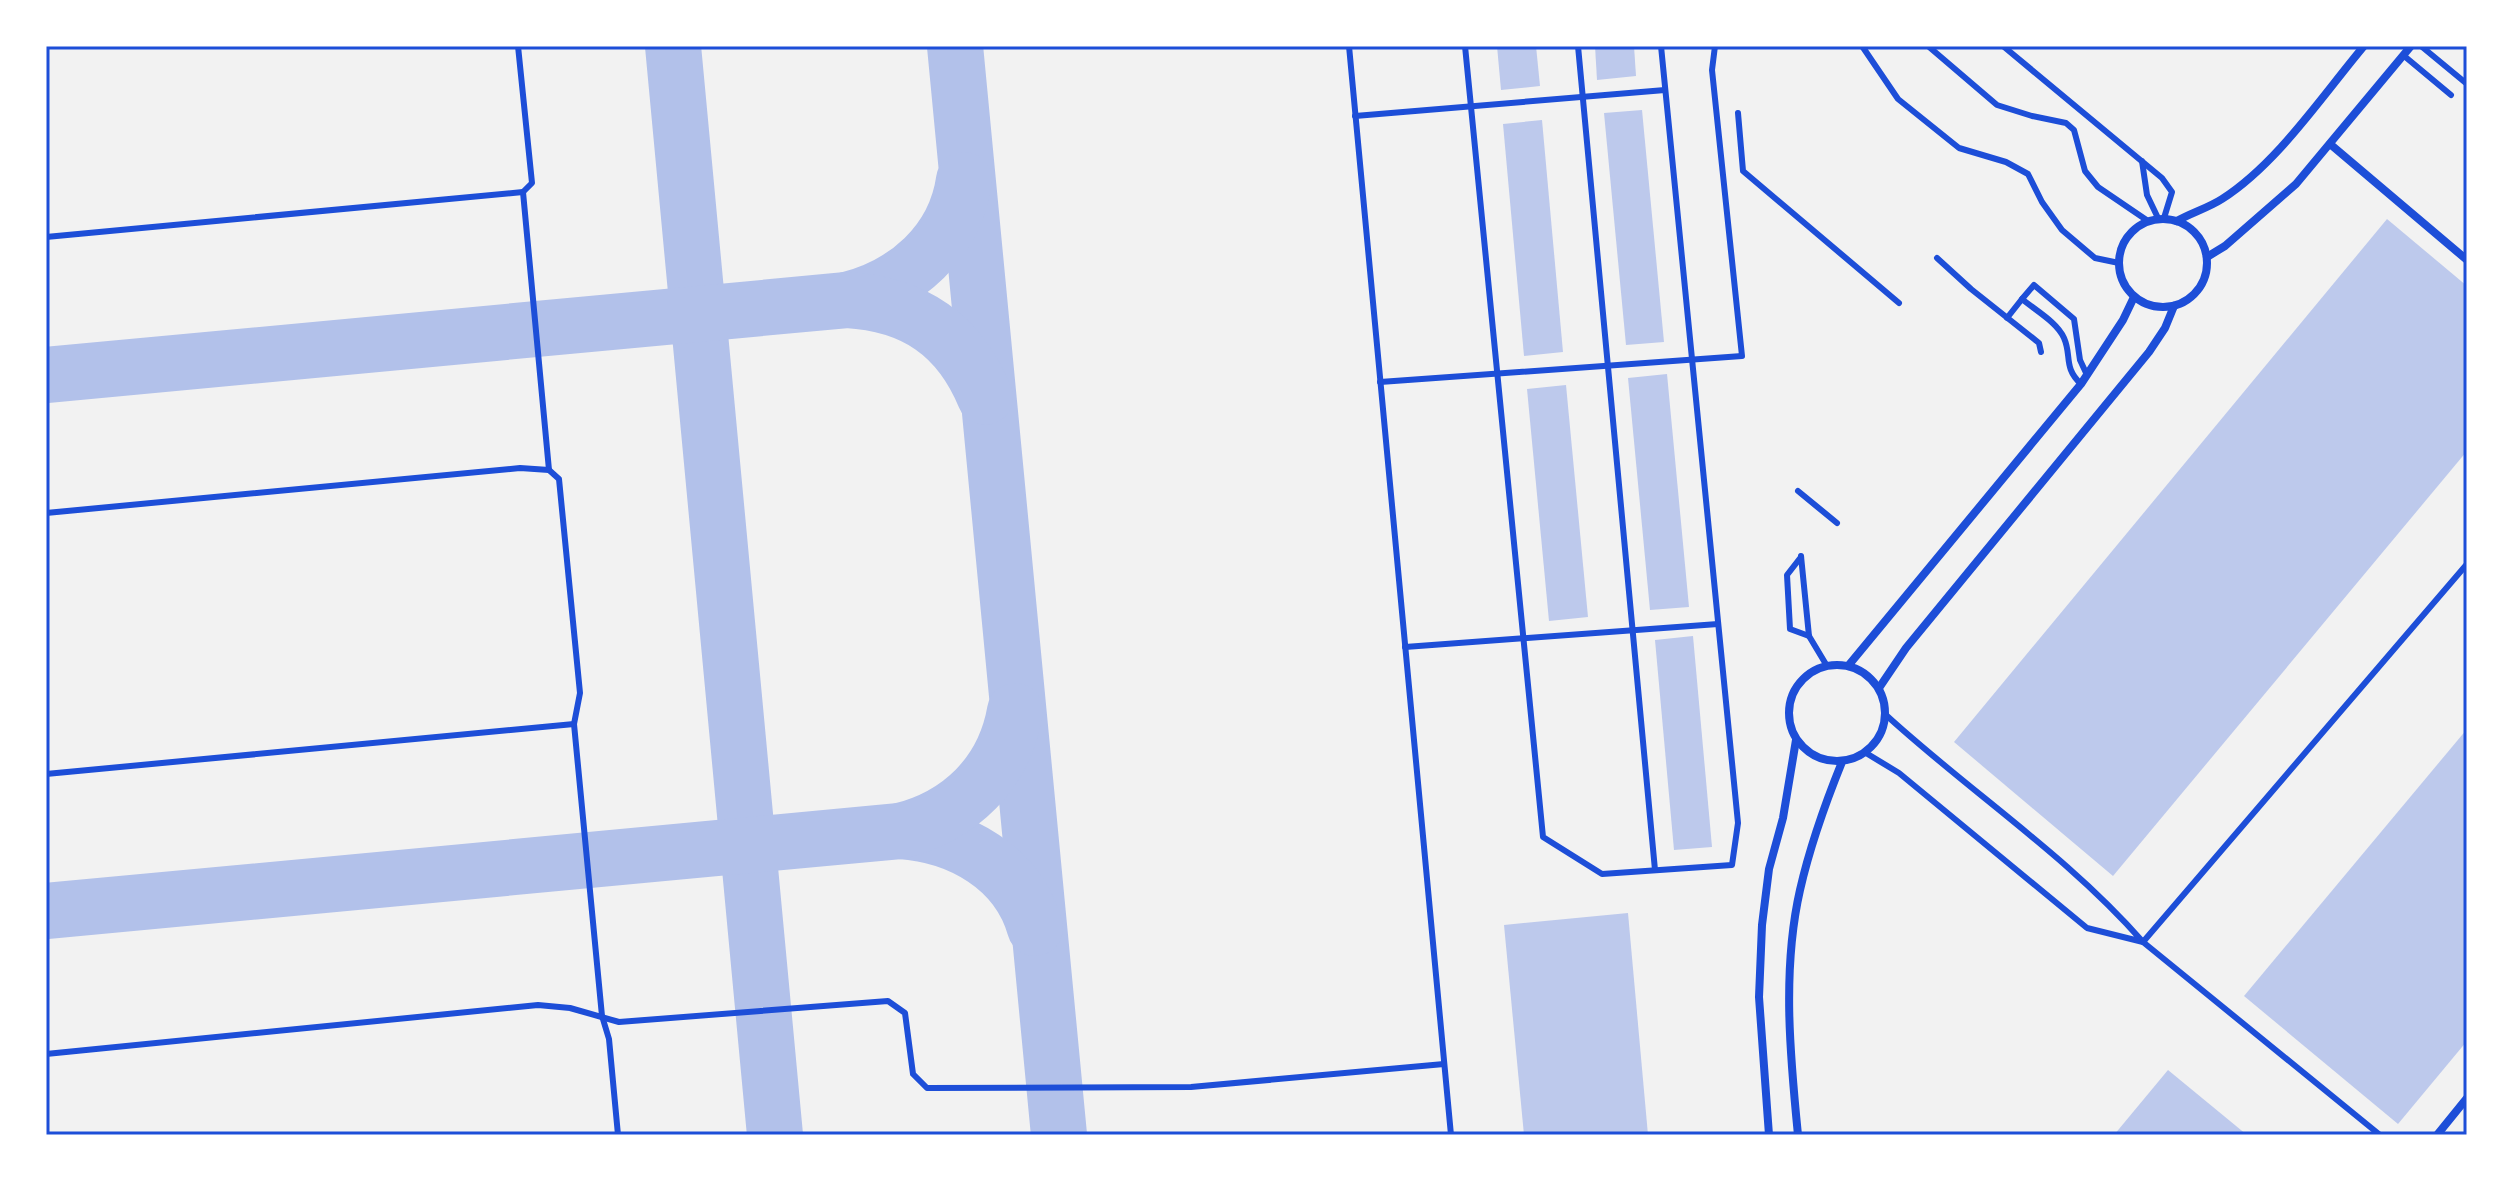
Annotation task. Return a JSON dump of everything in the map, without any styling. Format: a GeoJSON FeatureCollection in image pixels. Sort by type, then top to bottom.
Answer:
{"type":"FeatureCollection","features":[{"type":"Feature","properties":{"kind":"street"},"geometry":{"type":"LineString","coordinates":[[2177,221],[2220,200],[2255,172],[2364,46]]}},
{"type":"Feature","properties":{"kind":"street"},"geometry":{"type":"LineString","coordinates":[[2207,257],[2225,246],[2296,184],[2411,46]]}},
{"type":"Feature","properties":{"kind":"street"},"geometry":{"type":"LineString","coordinates":[[2330,144],[2467,260]]}},
{"type":"Feature","properties":{"kind":"street"},"geometry":{"type":"LineString","coordinates":[[2161,218],[2177,221],[2191,229],[2202,241],[2207,257],[2205,278],[2193,296],[2174,306],[2153,306],[2134,297],[2123,281],[2119,263],[2122,245],[2133,231],[2148,221],[2161,218]]}},
{"type":"Feature","properties":{"kind":"street"},"geometry":{"type":"LineString","coordinates":[[1848,666],[2081,384],[2123,320],[2134,297]]}},
{"type":"Feature","properties":{"kind":"street"},"geometry":{"type":"LineString","coordinates":[[1879,688],[1906,648],[2149,352],[2165,328],[2174,306]]}},
{"type":"Feature","properties":{"kind":"street"},"geometry":{"type":"LineString","coordinates":[[1769,1135],[1759,997],[1762,925],[1769,869],[1783,818],[1796,740],[1789,705],[1796,688],[1807,676],[1827,666],[1848,666],[1868,676],[1879,688],[1886,715],[1880,737],[1866,753],[1842,762],[1822,760],[1796,740]]}},
{"type":"Feature","properties":{"kind":"street"},"geometry":{"type":"LineString","coordinates":[[1798,1135],[1793,1089],[1790,981],[1793,931],[1813,841],[1842,762]]}},
{"type":"Feature","properties":{"kind":"street"},"geometry":{"type":"LineString","coordinates":[[2437,1135],[2467,1098]]}},
{"type":"Feature","properties":{"kind":"lane"},"geometry":{"type":"LineString","coordinates":[[46,237],[523,192],[532,183],[518,46]]}},
{"type":"Feature","properties":{"kind":"lane"},"geometry":{"type":"LineString","coordinates":[[1349,46],[1451,1135]]}},
{"type":"Feature","properties":{"kind":"lane"},"geometry":{"type":"LineString","coordinates":[[1465,46],[1543,837],[1602,874],[1732,865],[1738,823],[1661,46]]}},
{"type":"Feature","properties":{"kind":"lane"},"geometry":{"type":"LineString","coordinates":[[1578,46],[1655,870]]}},
{"type":"Feature","properties":{"kind":"lane"},"geometry":{"type":"LineString","coordinates":[[1380,382],[1742,356],[1712,70],[1715,46]]}},
{"type":"Feature","properties":{"kind":"lane"},"geometry":{"type":"LineString","coordinates":[[1862,46],[1898,99],[1959,148],[2006,162],[2028,174],[2042,202],[2062,230],[2095,258],[2119,263]]}},
{"type":"Feature","properties":{"kind":"lane"},"geometry":{"type":"LineString","coordinates":[[1928,46],[1997,105],[2066,123],[2074,130],[2085,171],[2098,187],[2148,221]]}},
{"type":"Feature","properties":{"kind":"lane"},"geometry":{"type":"LineString","coordinates":[[2003,46],[2142,161],[2172,192],[2161,218]]}},
{"type":"Feature","properties":{"kind":"lane"},"geometry":{"type":"LineString","coordinates":[[2421,46],[2467,84]]}},
{"type":"Feature","properties":{"kind":"lane"},"geometry":{"type":"LineString","coordinates":[[2403,55],[2451,95]]}},
{"type":"Feature","properties":{"kind":"lane"},"geometry":{"type":"LineString","coordinates":[[1355,116],[1665,90]]}},
{"type":"Feature","properties":{"kind":"lane"},"geometry":{"type":"LineString","coordinates":[[1738,113],[1743,171],[1899,303]]}},
{"type":"Feature","properties":{"kind":"lane"},"geometry":{"type":"LineString","coordinates":[[2142,161],[2147,195],[2161,218]]}},
{"type":"Feature","properties":{"kind":"lane"},"geometry":{"type":"LineString","coordinates":[[523,192],[549,470]]}},
{"type":"Feature","properties":{"kind":"lane"},"geometry":{"type":"LineString","coordinates":[[1937,258],[2039,343],[2041,352]]}},
{"type":"Feature","properties":{"kind":"lane"},"geometry":{"type":"LineString","coordinates":[[2007,318],[2034,285],[2074,319],[2080,360],[2087,375]]}},
{"type":"Feature","properties":{"kind":"lane"},"geometry":{"type":"LineString","coordinates":[[2022,299],[2057,327],[2065,338],[2068,368],[2081,384]]}},
{"type":"Feature","properties":{"kind":"lane"},"geometry":{"type":"LineString","coordinates":[[46,513],[520,468],[549,470],[559,479],[580,693],[574,724],[602,1016],[609,1039],[618,1135]]}},
{"type":"Feature","properties":{"kind":"lane"},"geometry":{"type":"LineString","coordinates":[[1798,491],[1837,523]]}},
{"type":"Feature","properties":{"kind":"lane"},"geometry":{"type":"LineString","coordinates":[[1809,636],[1790,629],[1787,575],[1801,556],[1809,636],[1827,666]]}},
{"type":"Feature","properties":{"kind":"lane"},"geometry":{"type":"LineString","coordinates":[[2143,942],[2467,564]]}},
{"type":"Feature","properties":{"kind":"lane"},"geometry":{"type":"LineString","coordinates":[[1405,647],[1718,624]]}},
{"type":"Feature","properties":{"kind":"lane"},"geometry":{"type":"LineString","coordinates":[[1886,715],[2108,902],[2143,942],[2380,1135]]}},
{"type":"Feature","properties":{"kind":"lane"},"geometry":{"type":"LineString","coordinates":[[46,774],[574,724]]}},
{"type":"Feature","properties":{"kind":"lane"},"geometry":{"type":"LineString","coordinates":[[1866,753],[1899,773],[2087,928],[2143,942]]}},
{"type":"Feature","properties":{"kind":"lane"},"geometry":{"type":"LineString","coordinates":[[46,1054],[538,1005],[570,1008],[619,1022],[643,1022],[888,1001],[905,1013],[913,1074],[927,1088],[1191,1087],[1444,1064]]}},
{"type":"Feature","properties":{"kind":"building"},"geometry":{"type":"Polygon","coordinates":[[[1497,46],[1536,46],[1540,86],[1501,90],[1497,46]]]}},
{"type":"Feature","properties":{"kind":"building"},"geometry":{"type":"Polygon","coordinates":[[[1595,46],[1634,46],[1636,76],[1597,80],[1595,46]]]}},
{"type":"Feature","properties":{"kind":"building"},"geometry":{"type":"Polygon","coordinates":[[[1642,110],[1664,342],[1626,345],[1604,113],[1642,110]]]}},
{"type":"Feature","properties":{"kind":"building"},"geometry":{"type":"Polygon","coordinates":[[[1542,120],[1563,352],[1524,356],[1503,124],[1542,120]]]}},
{"type":"Feature","properties":{"kind":"building"},"geometry":{"type":"Polygon","coordinates":[[[2387,219],[2467,286],[2467,451],[2113,876],[1954,742],[2387,219]]]}},
{"type":"Feature","properties":{"kind":"building"},"geometry":{"type":"Polygon","coordinates":[[[1667,374],[1689,607],[1650,610],[1628,378],[1667,374]]]}},
{"type":"Feature","properties":{"kind":"building"},"geometry":{"type":"Polygon","coordinates":[[[1566,385],[1588,617],[1549,621],[1527,389],[1566,385]]]}},
{"type":"Feature","properties":{"kind":"building"},"geometry":{"type":"Polygon","coordinates":[[[1693,636],[1712,847],[1674,850],[1655,640],[1693,636]]]}},
{"type":"Feature","properties":{"kind":"building"},"geometry":{"type":"Polygon","coordinates":[[[2467,729],[2467,1041],[2398,1124],[2244,996],[2467,729]]]}},
{"type":"Feature","properties":{"kind":"building"},"geometry":{"type":"Polygon","coordinates":[[[1628,913],[1648,1135],[1524,1135],[1504,925],[1628,913]]]}},
{"type":"Feature","properties":{"kind":"building"},"geometry":{"type":"Polygon","coordinates":[[[2168,1070],[2247,1135],[2114,1135],[2168,1070]]]}},
{"type":"Feature","properties":{"kind":"taxiway"},"geometry":{"type":"LineString","coordinates":[[673,46],[775,1135]]}},
{"type":"Feature","properties":{"kind":"taxiway"},"geometry":{"type":"LineString","coordinates":[[955,46],[1059,1135]]}},
{"type":"Feature","properties":{"kind":"taxiway"},"geometry":{"type":"LineString","coordinates":[[847,300],[889,284],[924,258],[939,242],[950,223],[964,180]]}},
{"type":"Feature","properties":{"kind":"taxiway"},"geometry":{"type":"LineString","coordinates":[[46,375],[847,300],[893,308],[931,326],[962,356],[985,397]]}},
{"type":"Feature","properties":{"kind":"taxiway"},"geometry":{"type":"LineString","coordinates":[[46,911],[900,831],[942,815],[976,789],[1001,754],[1015,711]]}},
{"type":"Feature","properties":{"kind":"taxiway"},"geometry":{"type":"LineString","coordinates":[[900,831],[944,839],[983,858],[1015,888],[1027,906],[1035,928]]}}]}
